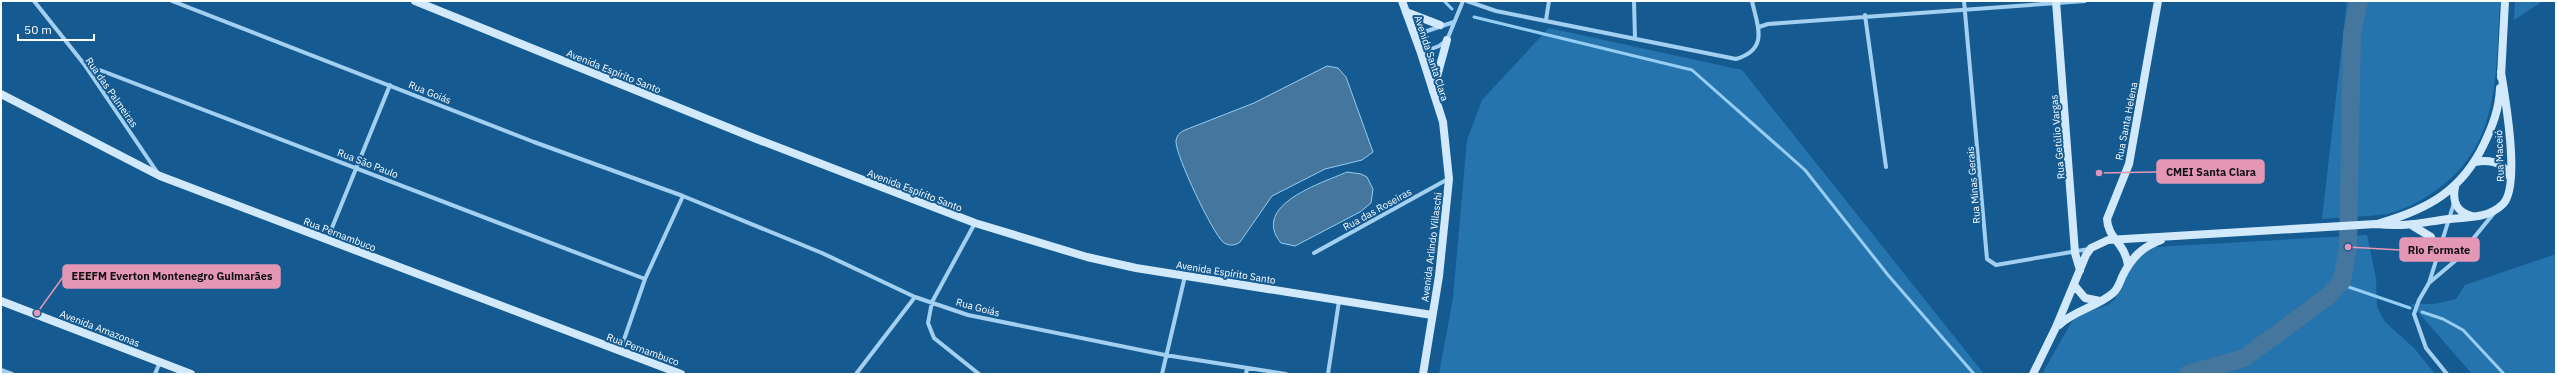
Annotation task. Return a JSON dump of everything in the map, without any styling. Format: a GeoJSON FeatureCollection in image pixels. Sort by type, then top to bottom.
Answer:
{"type":"FeatureCollection","features":[{"type":"Feature","properties":{"kind":"street","name":"Rua das Palmeiras"},"geometry":{"type":"LineString","coordinates":[[34,1],[84,64],[160,176]]}},
{"type":"Feature","properties":{"kind":"street","name":"Rua Goiás"},"geometry":{"type":"LineString","coordinates":[[172,1],[534,142],[683,196],[822,253],[915,297],[968,315],[1165,355],[1286,374]]}},
{"type":"Feature","properties":{"kind":"street","name":"Avenida Espírito Santo"},"geometry":{"type":"LineString","coordinates":[[415,1],[754,138],[975,223],[1087,256],[1185,276],[1339,301],[1392,307],[1432,315]]}},
{"type":"Feature","properties":{"kind":"street","name":"Avenida Santa Clara"},"geometry":{"type":"LineString","coordinates":[[1402,1],[1415,35],[1443,122]]}},
{"type":"Feature","properties":{"kind":"street"},"geometry":{"type":"LineString","coordinates":[[1433,92],[1447,40],[1463,1]]}},
{"type":"Feature","properties":{"kind":"street"},"geometry":{"type":"LineString","coordinates":[[1467,1],[1496,11],[1736,59],[1753,50],[1759,40],[1759,27],[1752,1]]}},
{"type":"Feature","properties":{"kind":"street"},"geometry":{"type":"LineString","coordinates":[[1546,20],[1548,1]]}},
{"type":"Feature","properties":{"kind":"street"},"geometry":{"type":"LineString","coordinates":[[1634,1],[1635,39]]}},
{"type":"Feature","properties":{"kind":"street","name":"Rua Minas Gerais"},"geometry":{"type":"LineString","coordinates":[[1964,1],[1987,259],[1996,265],[2075,253],[2091,248]]}},
{"type":"Feature","properties":{"kind":"street"},"geometry":{"type":"LineString","coordinates":[[1759,27],[1768,24],[1865,15],[2085,1]]}},
{"type":"Feature","properties":{"kind":"street","name":"Rua Santa Helena"},"geometry":{"type":"LineString","coordinates":[[2128,264],[2122,245],[2107,228],[2107,219],[2129,164],[2158,1]]}},
{"type":"Feature","properties":{"kind":"street","name":"Rua Maceió"},"geometry":{"type":"LineString","coordinates":[[2376,224],[2400,217],[2423,207],[2455,187],[2475,162],[2496,119],[2501,72],[2505,1]]}},
{"type":"Feature","properties":{"kind":"street","name":"Rua Getúlio Vargas"},"geometry":{"type":"LineString","coordinates":[[2055,2],[2070,159],[2075,253],[2080,270]]}},
{"type":"Feature","properties":{"kind":"street"},"geometry":{"type":"LineString","coordinates":[[1406,12],[1440,25]]}},
{"type":"Feature","properties":{"kind":"street"},"geometry":{"type":"LineString","coordinates":[[1865,15],[1886,167]]}},
{"type":"Feature","properties":{"kind":"street"},"geometry":{"type":"LineString","coordinates":[[1415,35],[1440,25],[1454,22]]}},
{"type":"Feature","properties":{"kind":"street"},"geometry":{"type":"LineString","coordinates":[[1421,53],[1439,46],[1447,40]]}},
{"type":"Feature","properties":{"kind":"street","name":"Rua São Paulo"},"geometry":{"type":"LineString","coordinates":[[84,64],[646,279]]}},
{"type":"Feature","properties":{"kind":"street","name":"Rua Maceió"},"geometry":{"type":"LineString","coordinates":[[2116,239],[2376,224],[2413,226],[2448,219],[2477,217],[2490,213],[2504,204],[2510,187],[2511,177],[2510,143],[2501,72]]}},
{"type":"Feature","properties":{"kind":"street"},"geometry":{"type":"LineString","coordinates":[[326,240],[390,85]]}},
{"type":"Feature","properties":{"kind":"street","name":"Rua Pernambuco"},"geometry":{"type":"LineString","coordinates":[[2,94],[160,176],[681,374]]}},
{"type":"Feature","properties":{"kind":"street","name":"Avenida Arlindo Villaschi"},"geometry":{"type":"LineString","coordinates":[[1423,374],[1439,276],[1449,179],[1443,122]]}},
{"type":"Feature","properties":{"kind":"street"},"geometry":{"type":"LineString","coordinates":[[2475,162],[2484,160],[2496,162],[2507,170],[2511,177]]}},
{"type":"Feature","properties":{"kind":"street","name":"Rua das Roseiras"},"geometry":{"type":"LineString","coordinates":[[1314,253],[1449,179]]}},
{"type":"Feature","properties":{"kind":"street"},"geometry":{"type":"LineString","coordinates":[[2447,374],[2426,348],[2414,314],[2419,300],[2429,283],[2454,202],[2455,187]]}},
{"type":"Feature","properties":{"kind":"street"},"geometry":{"type":"LineString","coordinates":[[620,351],[646,279],[683,196]]}},
{"type":"Feature","properties":{"kind":"street"},"geometry":{"type":"LineString","coordinates":[[2454,202],[2465,214],[2477,217]]}},
{"type":"Feature","properties":{"kind":"street"},"geometry":{"type":"LineString","coordinates":[[2429,283],[2455,260],[2486,221],[2504,204]]}},
{"type":"Feature","properties":{"kind":"street"},"geometry":{"type":"LineString","coordinates":[[975,223],[932,302],[928,323],[934,338],[978,374]]}},
{"type":"Feature","properties":{"kind":"street"},"geometry":{"type":"LineString","coordinates":[[2413,226],[2431,237],[2437,258]]}},
{"type":"Feature","properties":{"kind":"street","name":"Rua Maceió"},"geometry":{"type":"LineString","coordinates":[[2128,264],[2136,254],[2149,244],[2169,237]]}},
{"type":"Feature","properties":{"kind":"street"},"geometry":{"type":"LineString","coordinates":[[2032,374],[2056,328],[2080,270],[2091,248],[2101,242],[2116,239]]}},
{"type":"Feature","properties":{"kind":"street"},"geometry":{"type":"LineString","coordinates":[[2056,328],[2070,315],[2103,301],[2115,291],[2128,264]]}},
{"type":"Feature","properties":{"kind":"street"},"geometry":{"type":"LineString","coordinates":[[1162,374],[1165,355],[1185,276]]}},
{"type":"Feature","properties":{"kind":"street"},"geometry":{"type":"LineString","coordinates":[[2074,285],[2085,298],[2103,301]]}},
{"type":"Feature","properties":{"kind":"street"},"geometry":{"type":"LineString","coordinates":[[856,374],[915,297]]}},
{"type":"Feature","properties":{"kind":"street","name":"Avenida Amazonas"},"geometry":{"type":"LineString","coordinates":[[1,301],[191,374]]}},
{"type":"Feature","properties":{"kind":"street"},"geometry":{"type":"LineString","coordinates":[[1328,374],[1339,301]]}},
{"type":"Feature","properties":{"kind":"street"},"geometry":{"type":"LineString","coordinates":[[155,374],[160,362]]}},
{"type":"Feature","properties":{"kind":"street"},"geometry":{"type":"LineString","coordinates":[[1246,374],[1247,368]]}},
{"type":"Feature","properties":{"kind":"street"},"geometry":{"type":"LineString","coordinates":[[1,370],[12,374]]}},
{"type":"Feature","properties":{"kind":"shaded area"},"geometry":{"type":"Polygon","coordinates":[[[2347,1],[2500,1],[2495,81],[2491,106],[2484,130],[2473,152],[2457,173],[2435,191],[2412,205],[2386,214],[2322,219],[2347,1]]]}},
{"type":"Feature","properties":{"kind":"shaded area"},"geometry":{"type":"Polygon","coordinates":[[[2515,1],[2543,1],[2514,20],[2515,1]]]}},
{"type":"Feature","properties":{"kind":"shaded area"},"geometry":{"type":"Polygon","coordinates":[[[1549,28],[1742,70],[1984,374],[1439,374],[1453,298],[1467,140],[1482,100],[1549,28]]]}},
{"type":"Feature","properties":{"kind":"shaded area"},"geometry":{"type":"Polygon","coordinates":[[[1327,66],[1338,68],[1346,77],[1373,152],[1362,160],[1325,169],[1272,196],[1240,242],[1234,245],[1229,245],[1223,242],[1203,210],[1188,177],[1176,142],[1178,136],[1185,130],[1254,103],[1327,66]]]}},
{"type":"Feature","properties":{"kind":"shaded area"},"geometry":{"type":"Polygon","coordinates":[[[1347,172],[1361,174],[1367,177],[1373,189],[1371,203],[1360,212],[1295,246],[1281,243],[1274,229],[1275,217],[1282,207],[1293,197],[1307,189],[1347,172]]]}},
{"type":"Feature","properties":{"kind":"shaded area"},"geometry":{"type":"Polygon","coordinates":[[[2367,235],[2376,278],[2377,307],[2385,322],[2414,348],[2435,374],[2042,374],[2075,316],[2108,305],[2115,299],[2131,263],[2155,247],[2367,235]]]}},
{"type":"Feature","properties":{"kind":"shaded area"},"geometry":{"type":"Polygon","coordinates":[[[2556,254],[2556,374],[2472,374],[2411,304],[2434,304],[2456,299],[2465,285],[2556,254]]]}},
{"type":"Feature","properties":{"kind":"waterway"},"geometry":{"type":"LineString","coordinates":[[1444,1],[1452,9]]}},
{"type":"Feature","properties":{"kind":"waterway"},"geometry":{"type":"LineString","coordinates":[[2188,374],[2244,358],[2327,297],[2342,281],[2348,247],[2352,34],[2359,1]]}},
{"type":"Feature","properties":{"kind":"waterway"},"geometry":{"type":"LineString","coordinates":[[1474,17],[1692,70],[1805,170],[1888,275],[1974,374]]}},
{"type":"Feature","properties":{"kind":"waterway"},"geometry":{"type":"LineString","coordinates":[[2340,284],[2410,308]]}},
{"type":"Feature","properties":{"kind":"waterway"},"geometry":{"type":"LineString","coordinates":[[2422,312],[2443,319],[2463,330],[2504,374]]}},
{"type":"Feature","properties":{"kind":"place","name":"CMEI Santa Clara"},"geometry":{"type":"Point","coordinates":[2099,173]}},
{"type":"Feature","properties":{"kind":"place","name":"Rio Formate"},"geometry":{"type":"Point","coordinates":[2348,247]}},
{"type":"Feature","properties":{"kind":"place","name":"EEEFM Everton Montenegro Guimarães"},"geometry":{"type":"Point","coordinates":[37,313]}}]}
